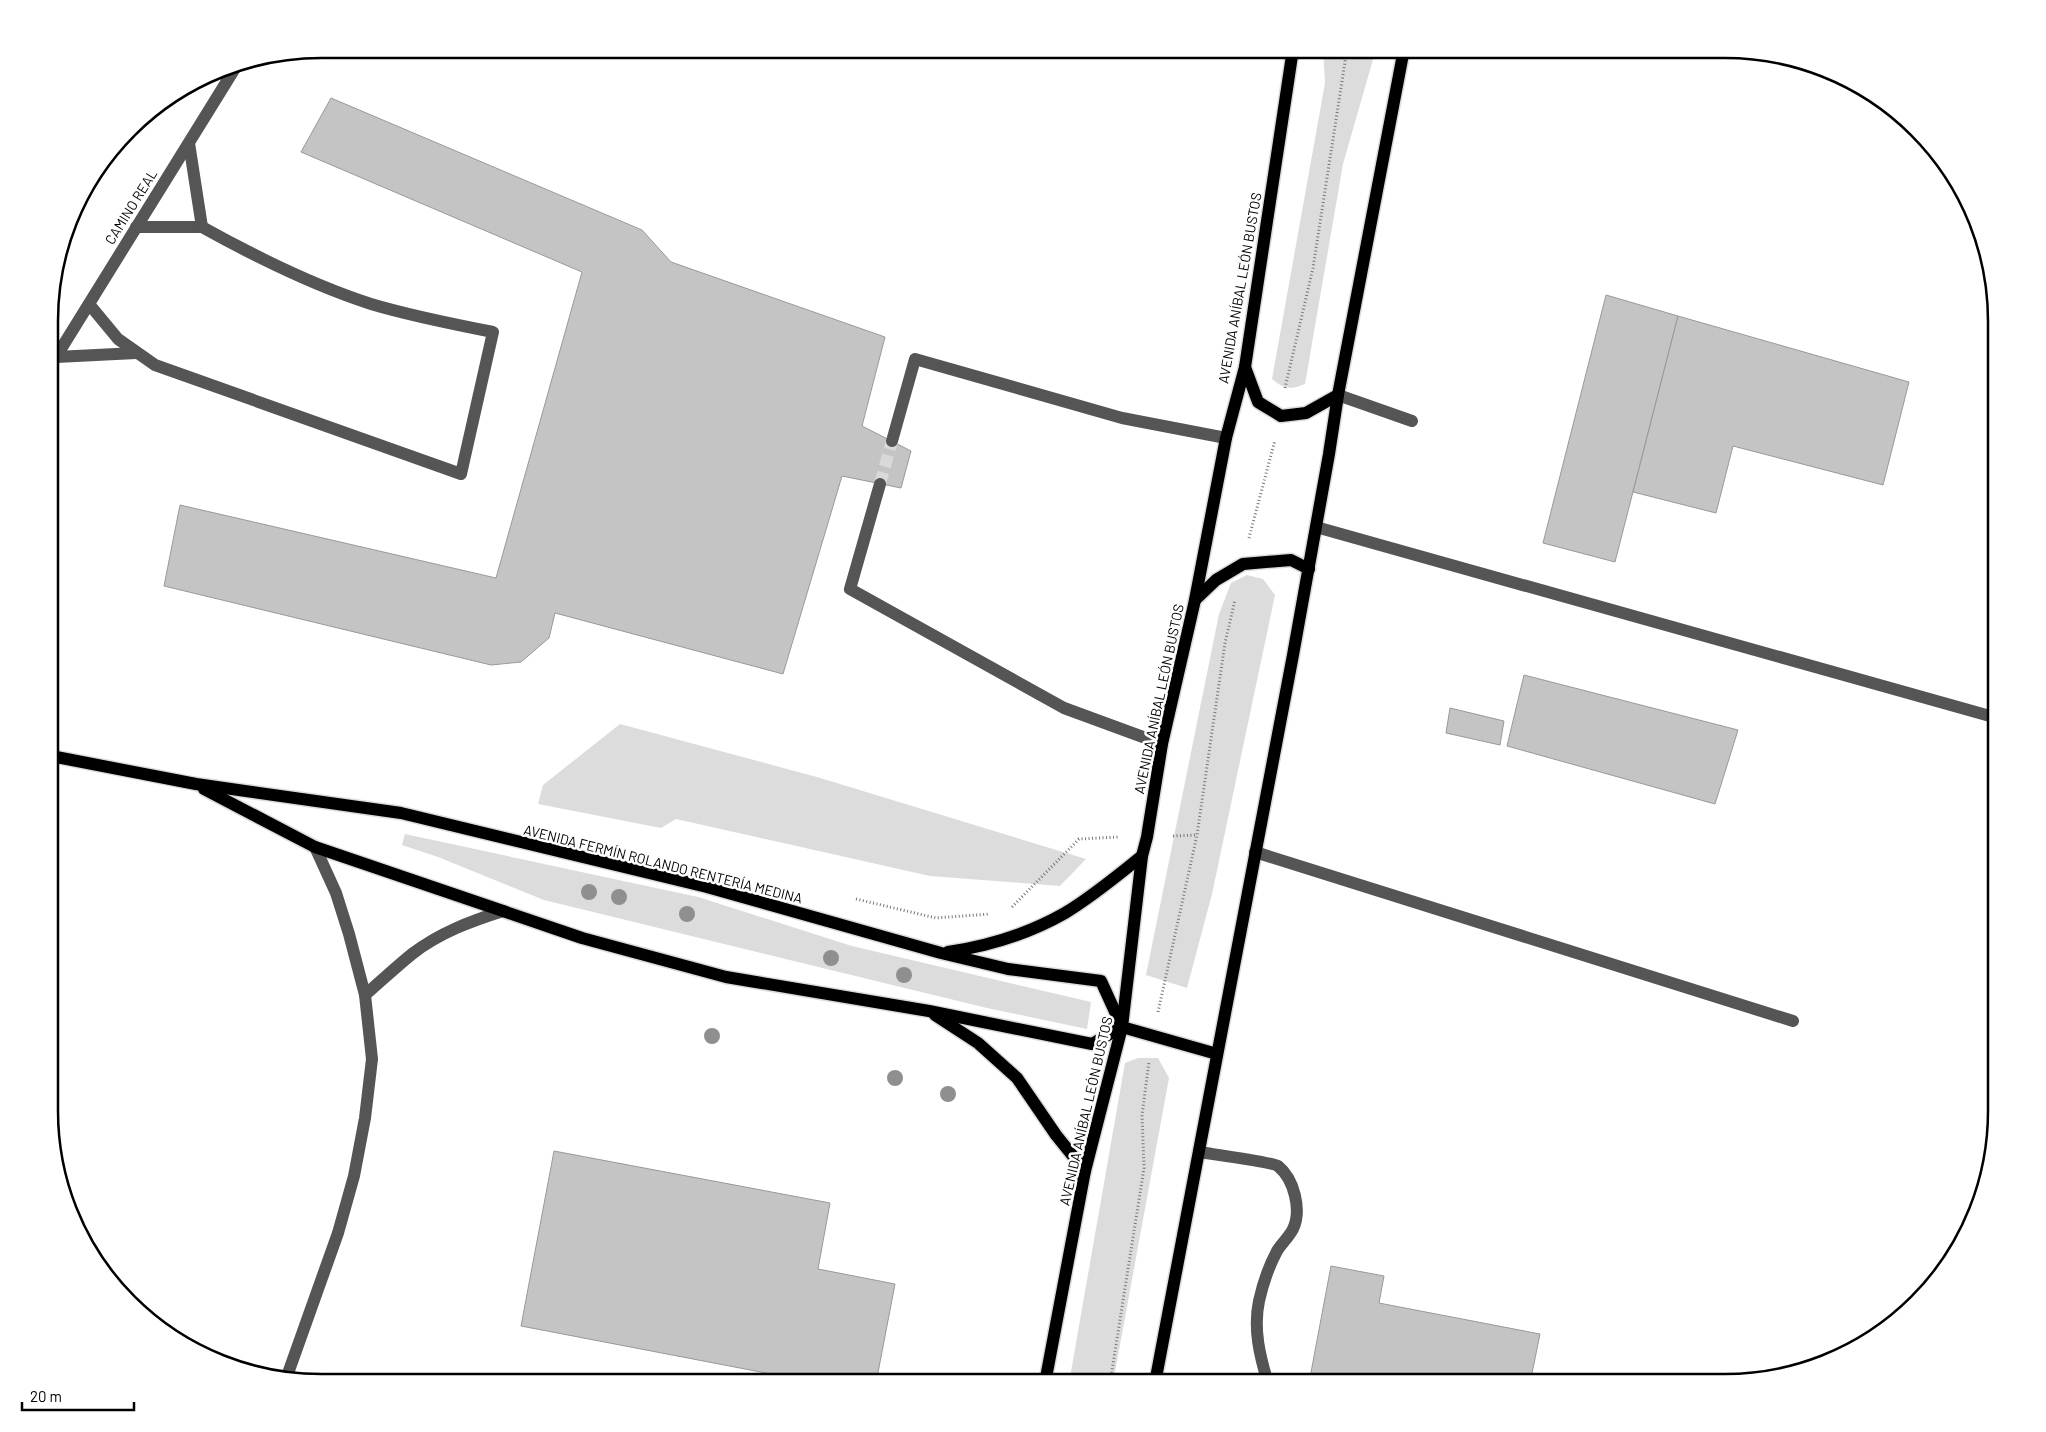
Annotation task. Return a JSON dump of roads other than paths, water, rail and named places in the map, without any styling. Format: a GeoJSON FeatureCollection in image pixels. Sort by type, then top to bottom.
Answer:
{"type":"FeatureCollection","features":[{"type":"Feature","properties":{"kind":"main road","name":"AVENIDA ANÍBAL LEÓN BUSTOS"},"geometry":{"type":"LineString","coordinates":[[1047,1374],[1085,1171],[1122,1027],[1142,856],[1162,744],[1195,600],[1226,438],[1244,367],[1292,58]]}},
{"type":"Feature","properties":{"kind":"main road"},"geometry":{"type":"LineString","coordinates":[[1157,1374],[1309,569],[1338,395],[1402,58]]}},
{"type":"Feature","properties":{"kind":"main road"},"geometry":{"type":"LineString","coordinates":[[1244,367],[1258,402],[1281,416],[1306,414],[1338,395]]}},
{"type":"Feature","properties":{"kind":"main road"},"geometry":{"type":"LineString","coordinates":[[1195,600],[1216,580],[1243,564],[1291,560],[1309,569]]}},
{"type":"Feature","properties":{"kind":"main road","name":"AVENIDA FERMÍN ROLANDO RENTERÍA MEDINA"},"geometry":{"type":"LineString","coordinates":[[58,757],[196,784],[401,813],[707,887],[1008,970],[1101,981],[1122,1027],[1092,1044],[929,1011],[726,978],[582,938],[315,847],[196,784]]}},
{"type":"Feature","properties":{"kind":"main road"},"geometry":{"type":"LineString","coordinates":[[941,953],[1003,940],[1064,913],[1101,889],[1142,856]]}},
{"type":"Feature","properties":{"kind":"main road"},"geometry":{"type":"LineString","coordinates":[[929,1011],[978,1043],[1017,1078],[1056,1135],[1085,1171]]}},
{"type":"Feature","properties":{"kind":"main road"},"geometry":{"type":"LineString","coordinates":[[1122,1027],[1217,1054]]}},
{"type":"Feature","properties":{"kind":"street","name":"CAMINO REAL"},"geometry":{"type":"LineString","coordinates":[[58,354],[233,72]]}},
{"type":"Feature","properties":{"kind":"street"},"geometry":{"type":"LineString","coordinates":[[189,143],[202,227]]}},
{"type":"Feature","properties":{"kind":"street"},"geometry":{"type":"LineString","coordinates":[[89,304],[113,333],[136,353],[155,365],[462,474],[494,332],[432,320],[371,304],[312,282],[202,227],[136,227]]}},
{"type":"Feature","properties":{"kind":"street"},"geometry":{"type":"LineString","coordinates":[[58,361],[136,353]]}},
{"type":"Feature","properties":{"kind":"street"},"geometry":{"type":"LineString","coordinates":[[892,441],[915,359],[1122,418],[1226,438]]}},
{"type":"Feature","properties":{"kind":"street"},"geometry":{"type":"LineString","coordinates":[[1338,395],[1412,421]]}},
{"type":"Feature","properties":{"kind":"street"},"geometry":{"type":"LineString","coordinates":[[880,484],[850,589],[1064,708],[1162,744]]}},
{"type":"Feature","properties":{"kind":"street"},"geometry":{"type":"LineString","coordinates":[[1316,527],[1988,715]]}},
{"type":"Feature","properties":{"kind":"street"},"geometry":{"type":"LineString","coordinates":[[288,1372],[338,1233],[354,1176],[372,1059],[365,995],[336,893],[315,847]]}},
{"type":"Feature","properties":{"kind":"street"},"geometry":{"type":"LineString","coordinates":[[1255,852],[1793,1021]]}},
{"type":"Feature","properties":{"kind":"street"},"geometry":{"type":"LineString","coordinates":[[365,995],[414,953],[448,932],[477,919],[503,911]]}},
{"type":"Feature","properties":{"kind":"street"},"geometry":{"type":"LineString","coordinates":[[1199,1152],[1277,1165],[1288,1178],[1295,1194],[1297,1211],[1294,1228],[1278,1251],[1270,1268],[1259,1303],[1257,1330],[1260,1358],[1265,1374]]}},
{"type":"Feature","properties":{"kind":"tunnel"},"geometry":{"type":"LineString","coordinates":[[880,484],[892,441]]}}]}
